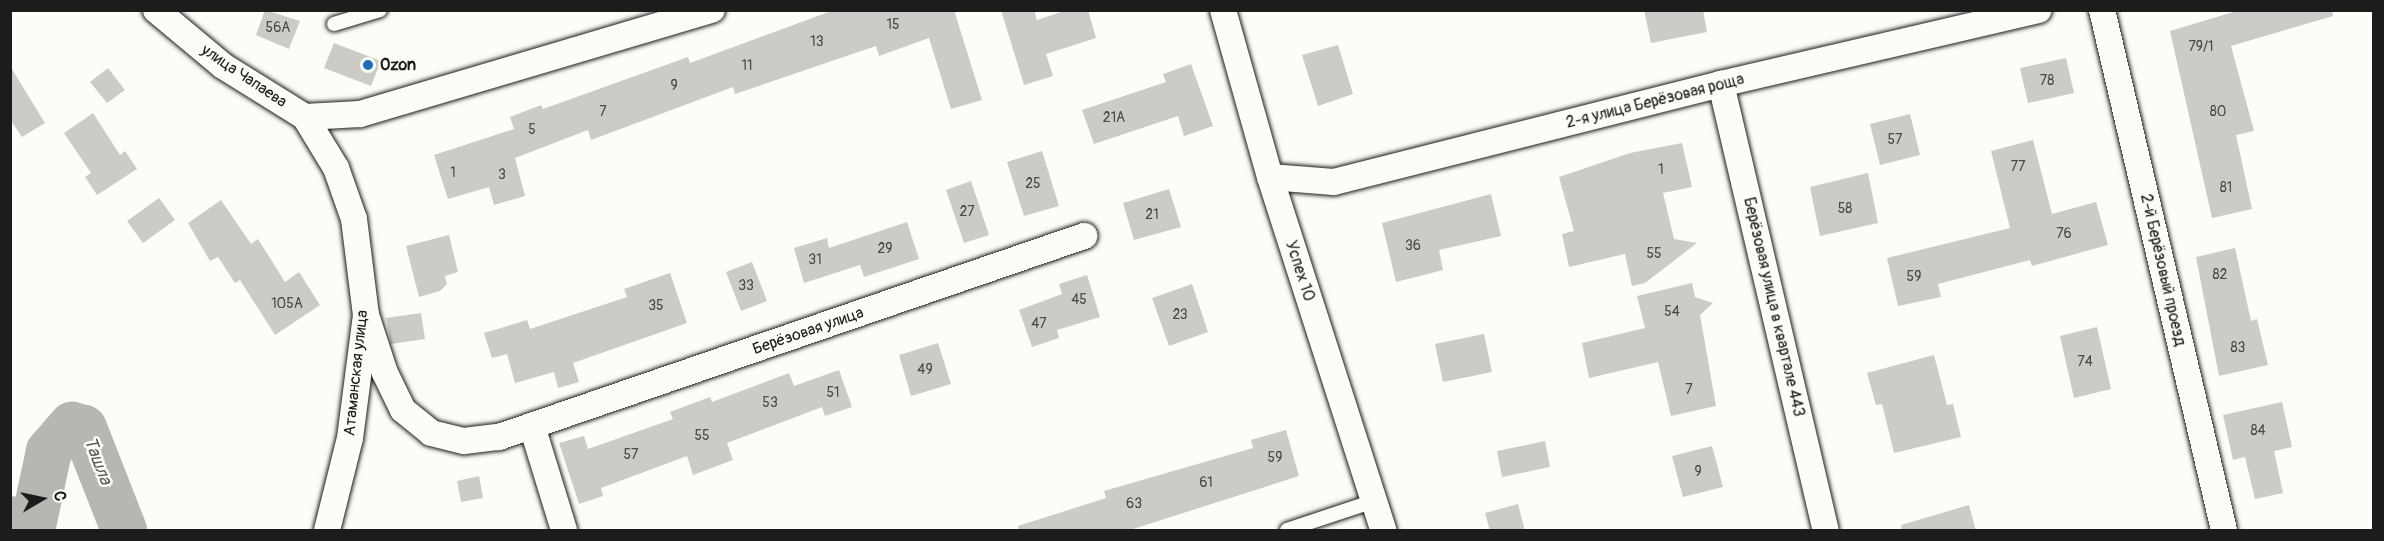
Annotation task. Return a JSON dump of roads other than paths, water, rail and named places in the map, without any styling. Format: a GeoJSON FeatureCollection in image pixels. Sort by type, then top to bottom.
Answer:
{"type":"FeatureCollection","features":[{"type":"Feature","properties":{"kind":"street","name":"улица Чапаева"},"geometry":{"type":"LineString","coordinates":[[156,10],[224,66],[304,117]]}},
{"type":"Feature","properties":{"kind":"street"},"geometry":{"type":"LineString","coordinates":[[304,117],[360,114],[712,10]]}},
{"type":"Feature","properties":{"kind":"street","name":"Успех 10"},"geometry":{"type":"LineString","coordinates":[[1223,10],[1270,177],[1383,531]]}},
{"type":"Feature","properties":{"kind":"street","name":"2-я улица Берёзовая роща"},"geometry":{"type":"LineString","coordinates":[[1270,177],[1334,182],[1721,84],[2039,10]]}},
{"type":"Feature","properties":{"kind":"street","name":"2-й Берёзовый проезд"},"geometry":{"type":"LineString","coordinates":[[2102,10],[2224,531]]}},
{"type":"Feature","properties":{"kind":"street","name":"Берёзовая улица в квартале 443"},"geometry":{"type":"LineString","coordinates":[[1721,84],[1826,531]]}},
{"type":"Feature","properties":{"kind":"street","name":"Атаманская улица"},"geometry":{"type":"LineString","coordinates":[[304,117],[336,168],[354,219],[366,315],[350,438],[327,531]]}},
{"type":"Feature","properties":{"kind":"street","name":"Берёзовая улица"},"geometry":{"type":"LineString","coordinates":[[366,315],[385,373],[402,410],[431,433],[464,441],[499,437],[1084,236]]}},
{"type":"Feature","properties":{"kind":"street"},"geometry":{"type":"LineString","coordinates":[[532,426],[564,531]]}},
{"type":"Feature","properties":{"kind":"lane"},"geometry":{"type":"LineString","coordinates":[[334,24],[380,10]]}},
{"type":"Feature","properties":{"kind":"lane"},"geometry":{"type":"LineString","coordinates":[[1287,531],[1374,501]]}},
{"type":"Feature","properties":{"kind":"waterway","name":"Ташла"},"geometry":{"type":"LineString","coordinates":[[10,519],[33,526],[49,451],[72,425],[84,428],[124,530]]}},
{"type":"Feature","properties":{"kind":"place","name":"Ozon"},"geometry":{"type":"Point","coordinates":[368,65]}}]}
